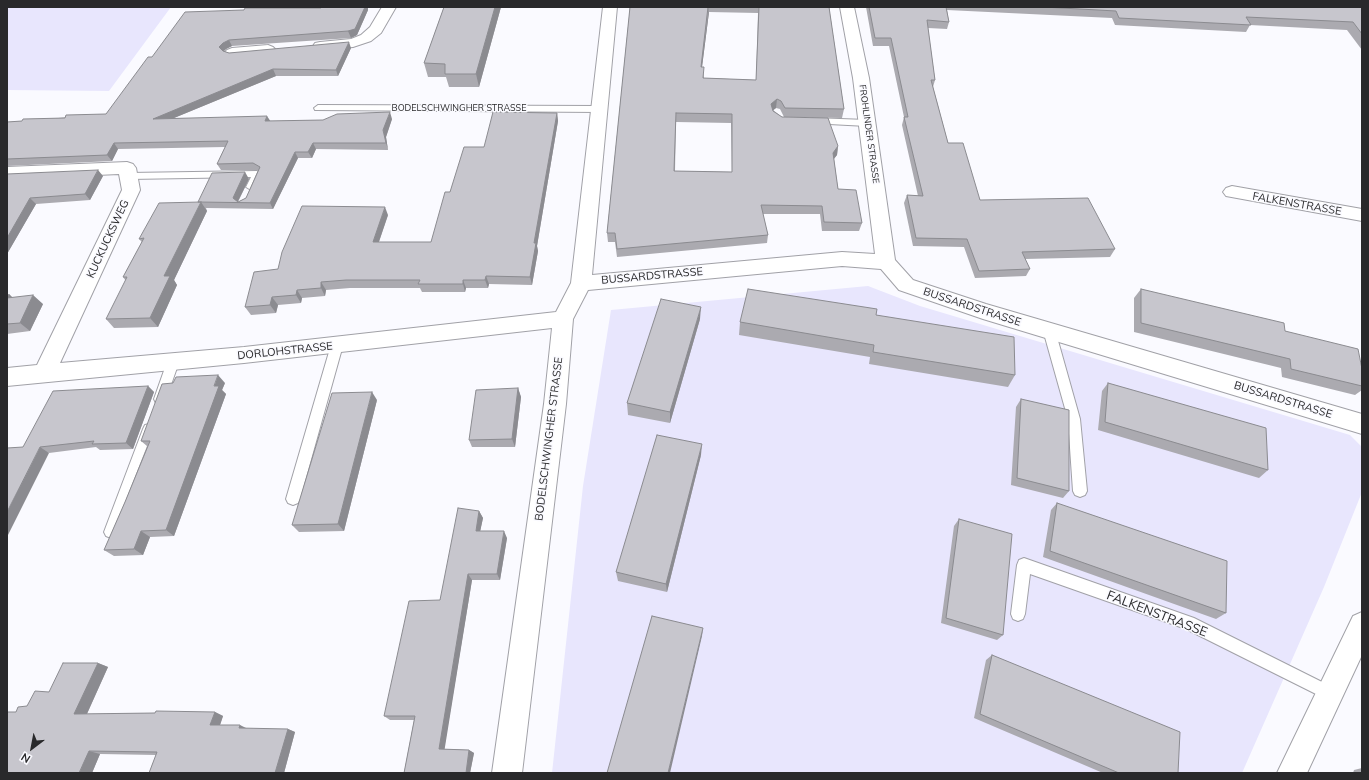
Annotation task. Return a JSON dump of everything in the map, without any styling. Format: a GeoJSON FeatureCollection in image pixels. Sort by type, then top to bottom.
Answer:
{"type":"FeatureCollection","features":[{"type":"Feature","properties":{"kind":"street"},"geometry":{"type":"LineString","coordinates":[[307,47],[353,43],[366,38],[376,30],[389,7]]}},
{"type":"Feature","properties":{"kind":"street","name":"BODELSCHWINGHER STRASSE"},"geometry":{"type":"LineString","coordinates":[[507,773],[555,404],[563,319],[582,283],[610,7]]}},
{"type":"Feature","properties":{"kind":"street","name":"FROHLINDER STRASSE"},"geometry":{"type":"LineString","coordinates":[[847,7],[862,78],[886,262]]}},
{"type":"Feature","properties":{"kind":"street"},"geometry":{"type":"LineString","coordinates":[[232,53],[285,49]]}},
{"type":"Feature","properties":{"kind":"street"},"geometry":{"type":"LineString","coordinates":[[7,173],[127,168],[129,176]]}},
{"type":"Feature","properties":{"kind":"street","name":"KUCKUCKSWEG"},"geometry":{"type":"LineString","coordinates":[[44,374],[132,190],[129,176]]}},
{"type":"Feature","properties":{"kind":"street","name":"FALKENSTRASSE"},"geometry":{"type":"LineString","coordinates":[[1232,192],[1362,215]]}},
{"type":"Feature","properties":{"kind":"street","name":"BUSSARDSTRASSE"},"geometry":{"type":"LineString","coordinates":[[582,283],[842,259],[886,262],[906,285],[983,311],[1362,424]]}},
{"type":"Feature","properties":{"kind":"street","name":"DORLOHSTRASSE"},"geometry":{"type":"LineString","coordinates":[[7,377],[337,345],[563,319]]}},
{"type":"Feature","properties":{"kind":"street"},"geometry":{"type":"LineString","coordinates":[[1292,773],[1362,625]]}},
{"type":"Feature","properties":{"kind":"lane","name":"BODELSCHWINGHER STRASSE"},"geometry":{"type":"LineString","coordinates":[[318,108],[599,109]]}},
{"type":"Feature","properties":{"kind":"lane"},"geometry":{"type":"LineString","coordinates":[[805,121],[868,123]]}},
{"type":"Feature","properties":{"kind":"lane"},"geometry":{"type":"LineString","coordinates":[[129,176],[257,174],[246,198]]}},
{"type":"Feature","properties":{"kind":"lane"},"geometry":{"type":"LineString","coordinates":[[1049,330],[1074,420],[1080,491]]}},
{"type":"Feature","properties":{"kind":"lane"},"geometry":{"type":"LineString","coordinates":[[293,499],[337,345]]}},
{"type":"Feature","properties":{"kind":"lane"},"geometry":{"type":"LineString","coordinates":[[111,532],[173,362]]}},
{"type":"Feature","properties":{"kind":"lane","name":"FALKENSTRASSE"},"geometry":{"type":"LineString","coordinates":[[1018,614],[1024,565],[1189,623],[1329,693]]}},
{"type":"Feature","properties":{"kind":"shaded area"},"geometry":{"type":"Polygon","coordinates":[[[7,7],[171,7],[109,91],[7,90],[7,7]]]}},
{"type":"Feature","properties":{"kind":"shaded area"},"geometry":{"type":"Polygon","coordinates":[[[868,286],[920,306],[1350,435],[1362,447],[1362,492],[1324,587],[1242,773],[552,773],[583,486],[611,310],[868,286]]]}},
{"type":"Feature","properties":{"kind":"building"},"geometry":{"type":"Polygon","coordinates":[[[365,7],[355,29],[348,31],[229,40],[219,47],[223,51],[229,53],[349,42],[336,70],[273,69],[153,119],[267,116],[265,121],[323,120],[337,114],[390,112],[383,130],[386,143],[313,143],[308,152],[295,152],[270,203],[198,202],[212,173],[245,172],[233,198],[238,202],[246,198],[260,167],[253,163],[217,164],[228,141],[114,143],[107,155],[7,159],[7,122],[22,121],[23,119],[65,118],[66,115],[106,114],[148,57],[152,57],[185,12],[244,10],[245,8],[365,7]]]}},
{"type":"Feature","properties":{"kind":"building"},"geometry":{"type":"Polygon","coordinates":[[[444,7],[495,7],[476,74],[445,74],[445,64],[424,63],[444,7]]]}},
{"type":"Feature","properties":{"kind":"building"},"geometry":{"type":"Polygon","coordinates":[[[630,7],[708,7],[701,67],[704,67],[703,78],[756,80],[759,7],[829,7],[844,109],[785,108],[781,101],[777,99],[771,104],[773,111],[782,117],[828,118],[838,146],[833,153],[838,189],[856,190],[862,223],[824,222],[822,206],[761,205],[768,235],[617,249],[615,233],[607,233],[630,7]],[[676,113],[674,171],[732,172],[732,114],[676,113]]]}},
{"type":"Feature","properties":{"kind":"building"},"geometry":{"type":"Polygon","coordinates":[[[869,7],[946,7],[949,22],[927,20],[935,80],[931,80],[948,143],[963,143],[980,200],[1088,198],[1115,249],[1022,252],[1030,269],[979,271],[967,239],[916,238],[907,195],[923,196],[904,117],[908,117],[891,38],[875,38],[869,7]]]}},
{"type":"Feature","properties":{"kind":"building"},"geometry":{"type":"Polygon","coordinates":[[[1043,7],[1362,7],[1362,34],[1353,22],[1246,17],[1251,25],[1119,18],[1116,11],[1043,7]]]}},
{"type":"Feature","properties":{"kind":"building"},"geometry":{"type":"Polygon","coordinates":[[[493,112],[557,113],[534,243],[536,243],[530,277],[486,276],[485,280],[463,280],[463,284],[418,284],[420,280],[346,280],[321,282],[321,288],[297,290],[296,295],[272,297],[270,305],[245,307],[254,272],[278,269],[282,252],[302,206],[385,207],[373,242],[431,242],[445,192],[450,192],[464,147],[484,147],[493,112]]]}},
{"type":"Feature","properties":{"kind":"building"},"geometry":{"type":"Polygon","coordinates":[[[98,170],[85,194],[30,198],[7,238],[7,174],[98,170]]]}},
{"type":"Feature","properties":{"kind":"building"},"geometry":{"type":"Polygon","coordinates":[[[201,202],[164,276],[170,276],[150,318],[106,319],[127,277],[123,277],[144,238],[139,239],[159,203],[201,202]]]}},
{"type":"Feature","properties":{"kind":"building"},"geometry":{"type":"Polygon","coordinates":[[[748,289],[877,309],[876,315],[1014,337],[1015,375],[873,352],[874,345],[740,322],[748,289]]]}},
{"type":"Feature","properties":{"kind":"building"},"geometry":{"type":"Polygon","coordinates":[[[1141,289],[1284,323],[1285,331],[1358,349],[1362,369],[1362,386],[1291,369],[1290,359],[1141,323],[1141,289]]]}},
{"type":"Feature","properties":{"kind":"building"},"geometry":{"type":"Polygon","coordinates":[[[33,295],[20,323],[7,324],[7,298],[33,295]]]}},
{"type":"Feature","properties":{"kind":"building"},"geometry":{"type":"Polygon","coordinates":[[[661,299],[701,307],[670,412],[627,403],[661,299]]]}},
{"type":"Feature","properties":{"kind":"building"},"geometry":{"type":"Polygon","coordinates":[[[218,375],[214,386],[219,386],[166,530],[141,531],[134,549],[104,550],[150,441],[141,441],[162,384],[173,383],[176,377],[218,375]]]}},
{"type":"Feature","properties":{"kind":"building"},"geometry":{"type":"Polygon","coordinates":[[[1108,383],[1266,428],[1268,470],[1105,422],[1108,383]]]}},
{"type":"Feature","properties":{"kind":"building"},"geometry":{"type":"Polygon","coordinates":[[[148,386],[126,443],[92,444],[94,441],[40,447],[7,512],[7,448],[23,447],[53,391],[148,386]]]}},
{"type":"Feature","properties":{"kind":"building"},"geometry":{"type":"Polygon","coordinates":[[[518,388],[512,439],[469,440],[476,390],[518,388]]]}},
{"type":"Feature","properties":{"kind":"building"},"geometry":{"type":"Polygon","coordinates":[[[372,392],[338,524],[292,525],[332,393],[372,392]]]}},
{"type":"Feature","properties":{"kind":"building"},"geometry":{"type":"Polygon","coordinates":[[[1021,399],[1069,410],[1069,491],[1017,478],[1021,399]]]}},
{"type":"Feature","properties":{"kind":"building"},"geometry":{"type":"Polygon","coordinates":[[[657,435],[702,444],[666,584],[616,572],[657,435]]]}},
{"type":"Feature","properties":{"kind":"building"},"geometry":{"type":"Polygon","coordinates":[[[1057,503],[1227,561],[1226,613],[1050,551],[1057,503]]]}},
{"type":"Feature","properties":{"kind":"building"},"geometry":{"type":"Polygon","coordinates":[[[458,508],[479,511],[476,531],[504,531],[497,574],[468,574],[439,749],[469,750],[466,773],[404,773],[415,716],[384,716],[409,601],[440,600],[458,508]]]}},
{"type":"Feature","properties":{"kind":"building"},"geometry":{"type":"Polygon","coordinates":[[[959,519],[1012,534],[1003,635],[946,618],[959,519]]]}},
{"type":"Feature","properties":{"kind":"building"},"geometry":{"type":"Polygon","coordinates":[[[652,616],[703,628],[668,773],[607,773],[652,616]]]}},
{"type":"Feature","properties":{"kind":"building"},"geometry":{"type":"Polygon","coordinates":[[[992,655],[1180,732],[1178,773],[1119,773],[980,714],[992,655]]]}},
{"type":"Feature","properties":{"kind":"building"},"geometry":{"type":"Polygon","coordinates":[[[63,663],[98,663],[74,714],[155,713],[156,711],[215,712],[210,725],[240,725],[239,728],[288,729],[275,773],[149,773],[157,752],[89,751],[79,773],[7,773],[7,712],[16,712],[18,707],[27,706],[35,691],[49,692],[63,663]]]}}]}
